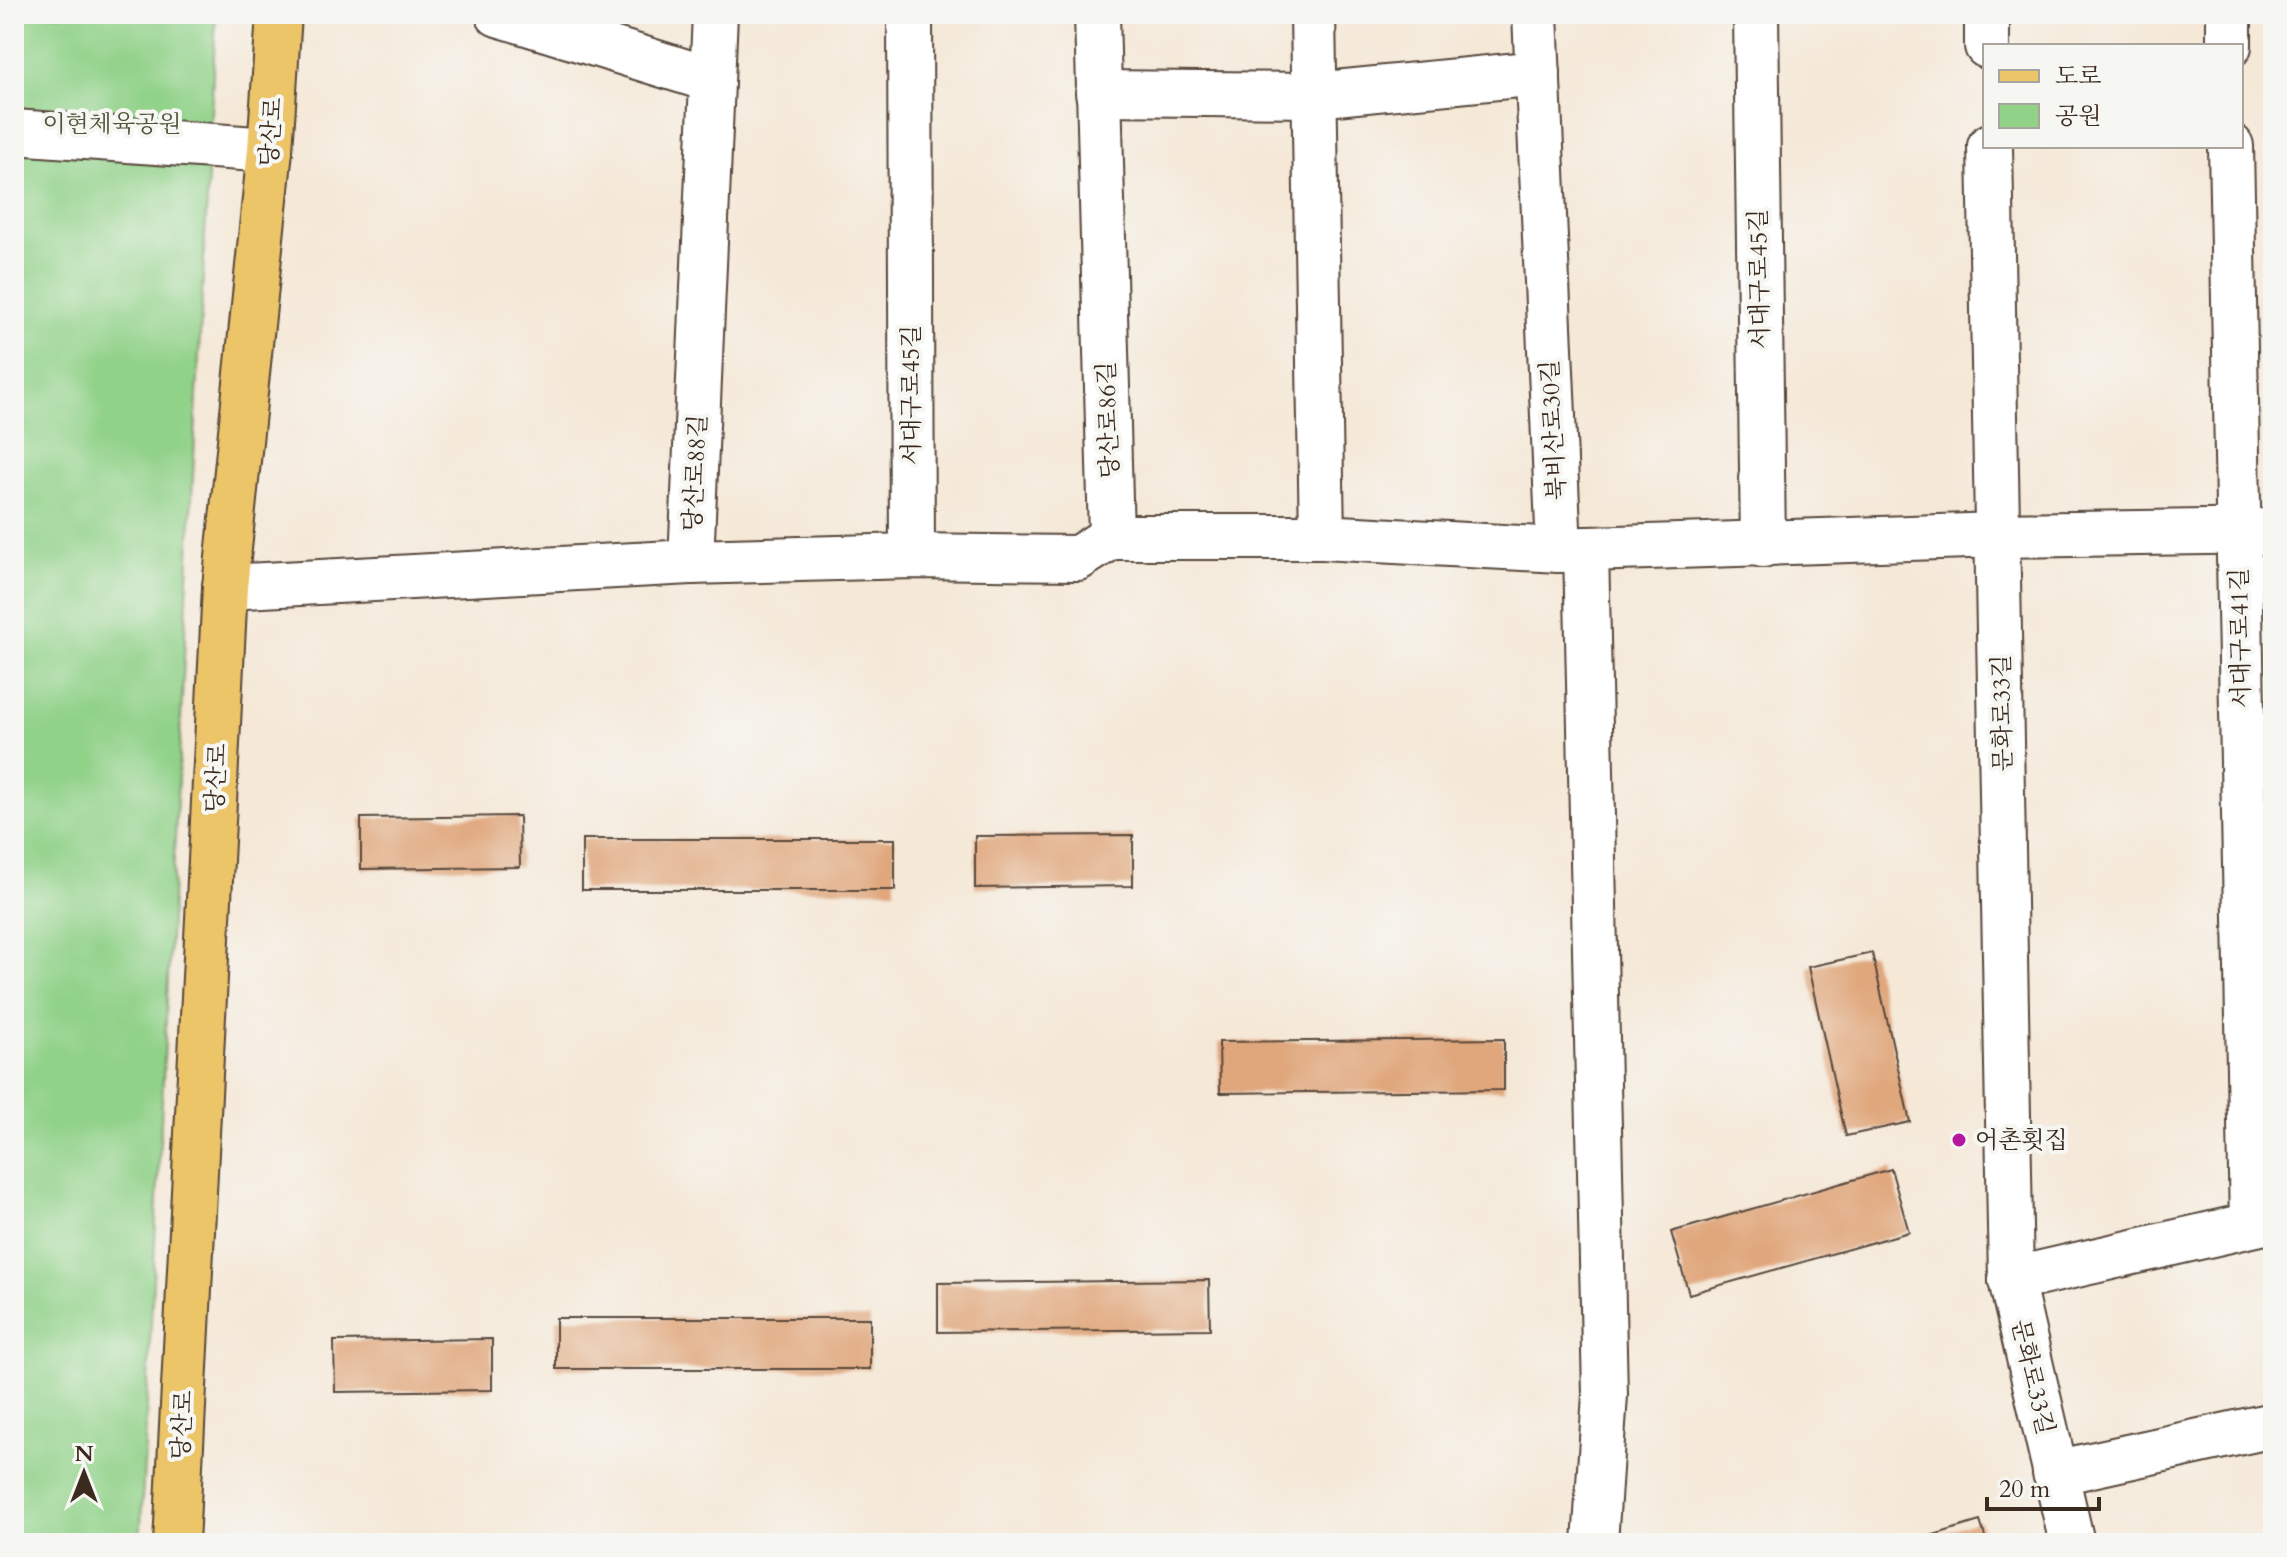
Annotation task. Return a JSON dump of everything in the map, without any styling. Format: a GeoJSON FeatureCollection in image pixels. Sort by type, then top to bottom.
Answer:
{"type":"FeatureCollection","features":[{"type":"Feature","properties":{"kind":"main road","name":"당산로"},"geometry":{"type":"LineString","coordinates":[[176,1543],[225,587],[270,150],[279,14]]}},
{"type":"Feature","properties":{"kind":"street"},"geometry":{"type":"LineString","coordinates":[[498,14],[712,80]]}},
{"type":"Feature","properties":{"kind":"street","name":"당산로88길"},"geometry":{"type":"LineString","coordinates":[[225,587],[691,562],[715,14]]}},
{"type":"Feature","properties":{"kind":"street","name":"서대구로45길"},"geometry":{"type":"LineString","coordinates":[[910,14],[912,556]]}},
{"type":"Feature","properties":{"kind":"street","name":"당산로86길"},"geometry":{"type":"LineString","coordinates":[[1097,14],[1111,537]]}},
{"type":"Feature","properties":{"kind":"street"},"geometry":{"type":"LineString","coordinates":[[1313,14],[1322,537]]}},
{"type":"Feature","properties":{"kind":"street","name":"북비산로30길"},"geometry":{"type":"LineString","coordinates":[[1535,14],[1572,549],[1605,1395],[1595,1543]]}},
{"type":"Feature","properties":{"kind":"street","name":"서대구로45길"},"geometry":{"type":"LineString","coordinates":[[1756,14],[1763,545]]}},
{"type":"Feature","properties":{"kind":"street"},"geometry":{"type":"LineString","coordinates":[[1987,14],[1987,44]]}},
{"type":"Feature","properties":{"kind":"street"},"geometry":{"type":"LineString","coordinates":[[2229,14],[2229,44]]}},
{"type":"Feature","properties":{"kind":"street"},"geometry":{"type":"LineString","coordinates":[[1098,93],[1315,95],[1538,73]]}},
{"type":"Feature","properties":{"kind":"street"},"geometry":{"type":"LineString","coordinates":[[14,132],[270,150]]}},
{"type":"Feature","properties":{"kind":"street","name":"문화로33길"},"geometry":{"type":"LineString","coordinates":[[1990,148],[2011,1280],[2072,1543]]}},
{"type":"Feature","properties":{"kind":"street"},"geometry":{"type":"LineString","coordinates":[[2231,148],[2256,532]]}},
{"type":"Feature","properties":{"kind":"street","name":"서대구로41길"},"geometry":{"type":"LineString","coordinates":[[1572,549],[1998,535],[2256,532],[2263,1222]]}},
{"type":"Feature","properties":{"kind":"street"},"geometry":{"type":"LineString","coordinates":[[691,562],[912,556],[1078,558],[1111,537],[1322,537],[1572,549]]}},
{"type":"Feature","properties":{"kind":"street"},"geometry":{"type":"LineString","coordinates":[[2011,1280],[2263,1222]]}},
{"type":"Feature","properties":{"kind":"street"},"geometry":{"type":"LineString","coordinates":[[2055,1473],[2273,1425]]}},
{"type":"Feature","properties":{"kind":"green space","name":"이현체육공원"},"geometry":{"type":"Polygon","coordinates":[[[14,14],[216,14],[140,1543],[14,1543],[14,14]]]}},
{"type":"Feature","properties":{"kind":"building"},"geometry":{"type":"Polygon","coordinates":[[[519,816],[520,867],[361,869],[361,818],[519,816]]]}},
{"type":"Feature","properties":{"kind":"building"},"geometry":{"type":"Polygon","coordinates":[[[1133,835],[1133,886],[975,888],[975,836],[1133,835]]]}},
{"type":"Feature","properties":{"kind":"building"},"geometry":{"type":"Polygon","coordinates":[[[582,839],[895,839],[895,890],[582,890],[582,839]]]}},
{"type":"Feature","properties":{"kind":"building"},"geometry":{"type":"Polygon","coordinates":[[[1872,953],[1910,1122],[1846,1136],[1808,967],[1872,953]]]}},
{"type":"Feature","properties":{"kind":"building"},"geometry":{"type":"Polygon","coordinates":[[[1504,1039],[1504,1090],[1220,1093],[1219,1042],[1504,1039]]]}},
{"type":"Feature","properties":{"kind":"building"},"geometry":{"type":"Polygon","coordinates":[[[1891,1169],[1909,1232],[1689,1294],[1671,1232],[1891,1169]]]}},
{"type":"Feature","properties":{"kind":"building"},"geometry":{"type":"Polygon","coordinates":[[[1209,1280],[1210,1329],[938,1332],[938,1283],[1209,1280]]]}},
{"type":"Feature","properties":{"kind":"building"},"geometry":{"type":"Polygon","coordinates":[[[556,1318],[870,1318],[870,1369],[556,1369],[556,1318]]]}},
{"type":"Feature","properties":{"kind":"building"},"geometry":{"type":"Polygon","coordinates":[[[492,1339],[492,1390],[335,1392],[334,1341],[492,1339]]]}},
{"type":"Feature","properties":{"kind":"building"},"geometry":{"type":"Polygon","coordinates":[[[1980,1521],[1987,1543],[1910,1543],[1910,1542],[1980,1521]]]}},
{"type":"Feature","properties":{"kind":"place","name":"어촌횟집"},"geometry":{"type":"Point","coordinates":[1959,1140]}}]}
